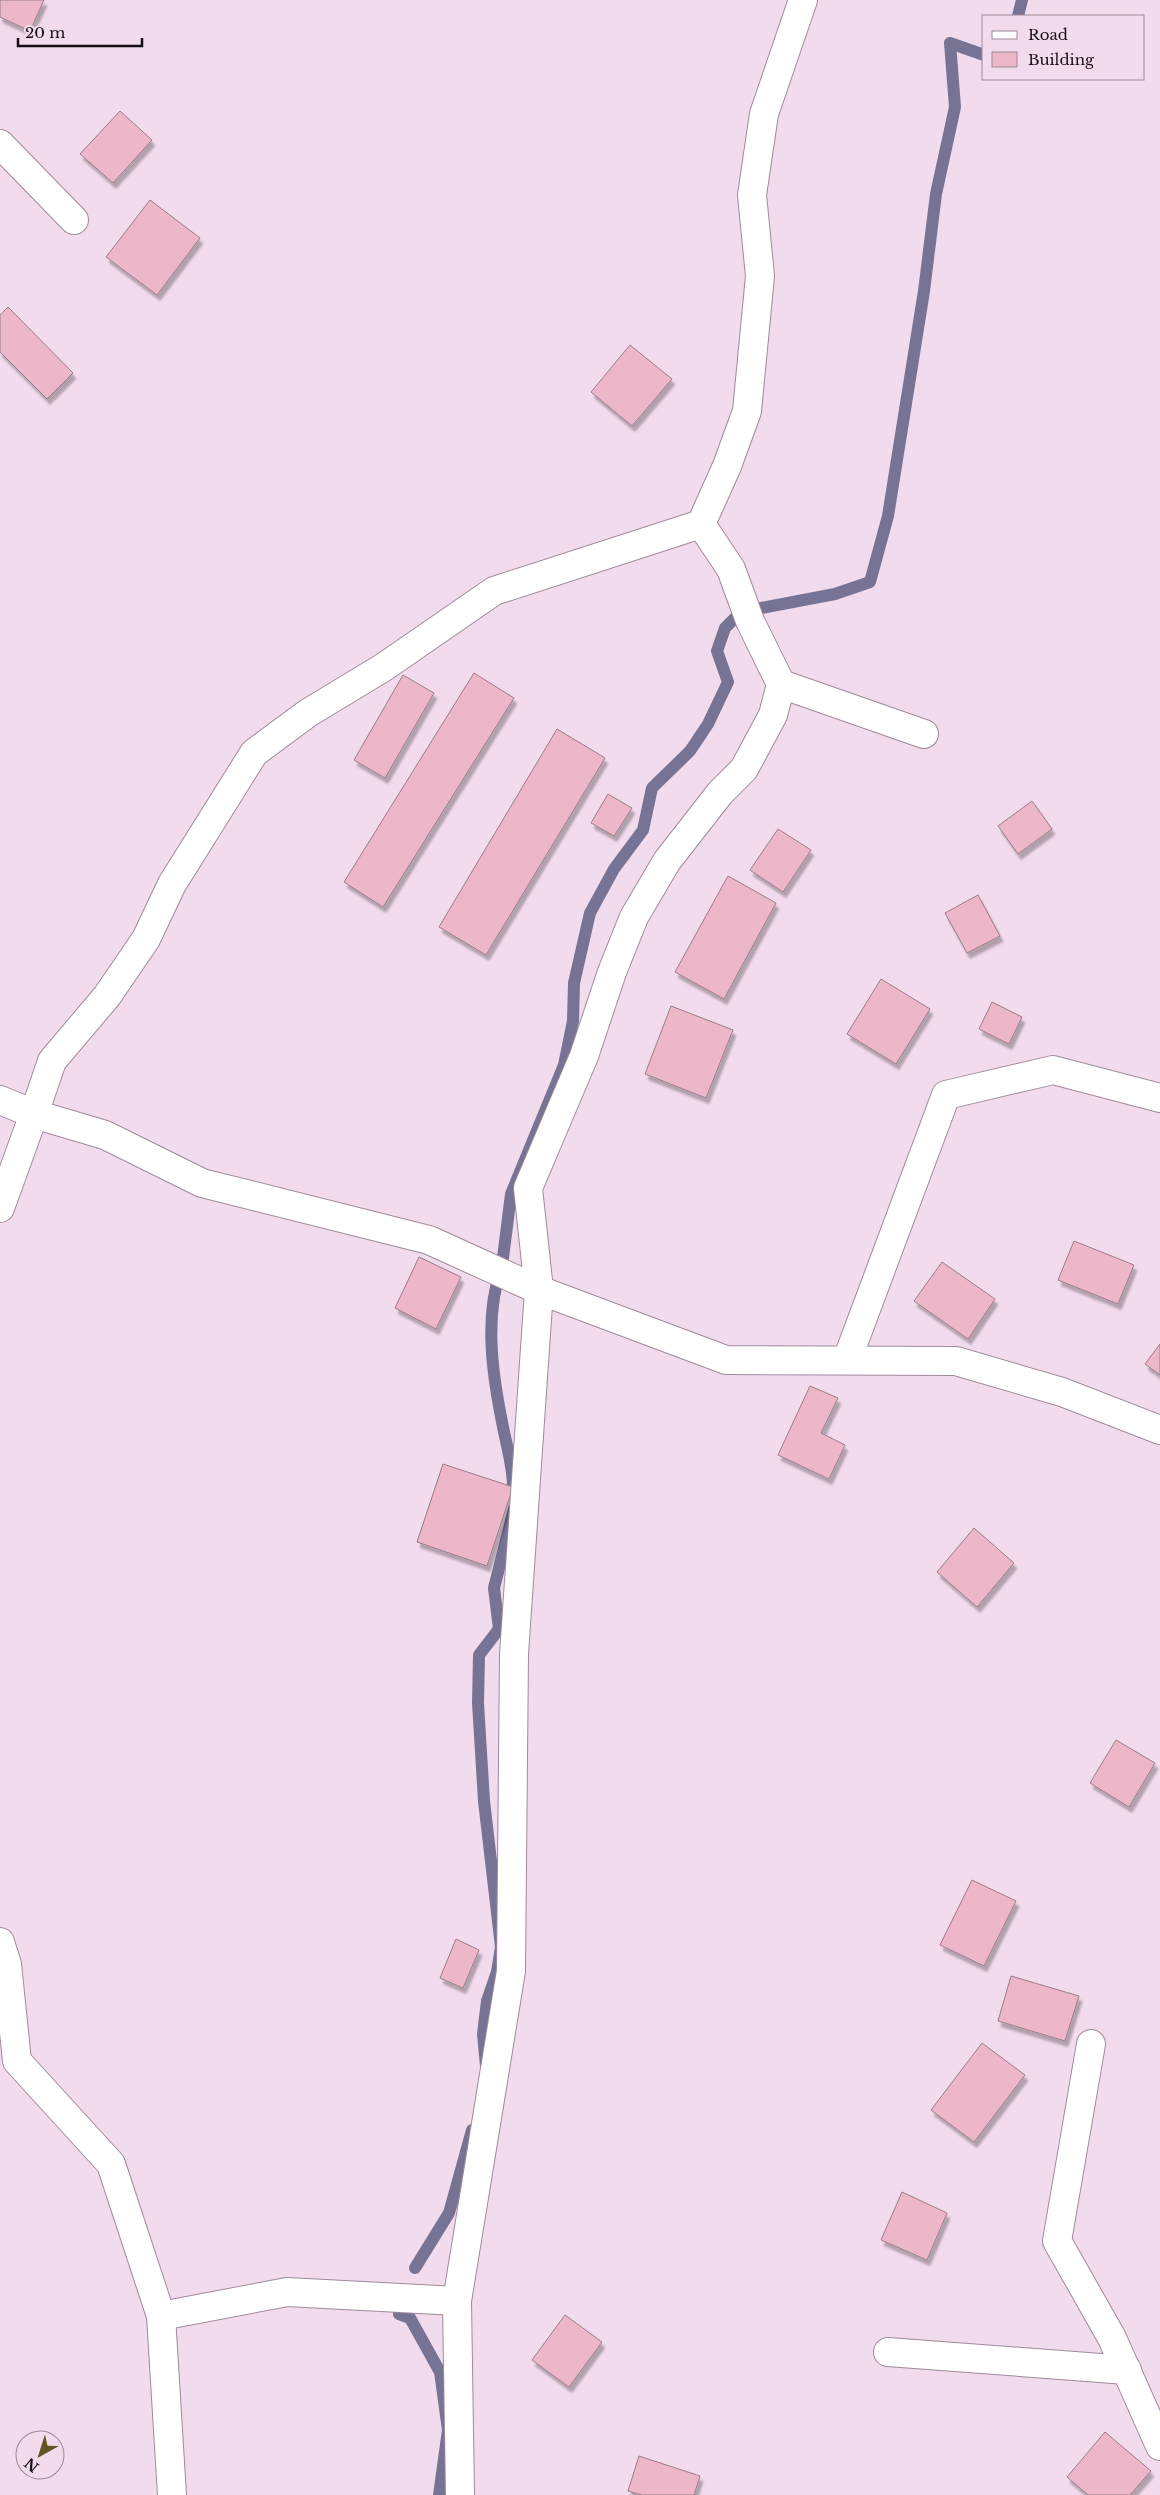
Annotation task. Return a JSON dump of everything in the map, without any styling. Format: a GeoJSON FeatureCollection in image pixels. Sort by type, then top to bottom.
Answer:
{"type":"FeatureCollection","features":[{"type":"Feature","properties":{"kind":"street"},"geometry":{"type":"LineString","coordinates":[[0,1208],[52,1061],[107,996],[146,939],[172,884],[254,753],[308,713],[384,667],[494,591],[701,524],[727,466],[747,412],[760,276],[752,195],[764,114],[803,0]]}},
{"type":"Feature","properties":{"kind":"street"},"geometry":{"type":"LineString","coordinates":[[0,144],[74,220]]}},
{"type":"Feature","properties":{"kind":"street"},"geometry":{"type":"LineString","coordinates":[[460,2495],[456,2301],[511,1971],[514,1654],[539,1290],[528,1188],[584,1056],[634,917],[668,861],[720,793],[744,769],[773,716],[781,684],[750,621],[731,569],[701,524]]}},
{"type":"Feature","properties":{"kind":"street"},"geometry":{"type":"LineString","coordinates":[[781,684],[924,734]]}},
{"type":"Feature","properties":{"kind":"street"},"geometry":{"type":"LineString","coordinates":[[847,1360],[946,1096],[1053,1070],[1160,1098]]}},
{"type":"Feature","properties":{"kind":"street"},"geometry":{"type":"LineString","coordinates":[[0,1100],[34,1114],[105,1135],[202,1183],[429,1240],[539,1290],[726,1360],[956,1360],[1062,1392],[1160,1430]]}},
{"type":"Feature","properties":{"kind":"street"},"geometry":{"type":"LineString","coordinates":[[0,1942],[7,1964],[17,2061],[111,2164],[161,2316],[172,2495]]}},
{"type":"Feature","properties":{"kind":"street"},"geometry":{"type":"LineString","coordinates":[[1091,2044],[1057,2242],[1112,2338],[1160,2446]]}},
{"type":"Feature","properties":{"kind":"street"},"geometry":{"type":"LineString","coordinates":[[161,2316],[287,2292],[456,2301]]}},
{"type":"Feature","properties":{"kind":"street"},"geometry":{"type":"LineString","coordinates":[[888,2352],[1127,2370]]}},
{"type":"Feature","properties":{"kind":"building"},"geometry":{"type":"Polygon","coordinates":[[[0,0],[44,0],[30,31],[0,17],[0,0]]]}},
{"type":"Feature","properties":{"kind":"building"},"geometry":{"type":"Polygon","coordinates":[[[120,111],[152,140],[113,183],[80,154],[120,111]]]}},
{"type":"Feature","properties":{"kind":"building"},"geometry":{"type":"Polygon","coordinates":[[[150,200],[200,238],[157,295],[106,257],[150,200]]]}},
{"type":"Feature","properties":{"kind":"building"},"geometry":{"type":"Polygon","coordinates":[[[8,307],[73,373],[47,399],[0,352],[0,315],[8,307]]]}},
{"type":"Feature","properties":{"kind":"building"},"geometry":{"type":"Polygon","coordinates":[[[630,345],[672,379],[632,426],[591,392],[630,345]]]}},
{"type":"Feature","properties":{"kind":"building"},"geometry":{"type":"Polygon","coordinates":[[[474,673],[514,698],[383,907],[344,882],[474,673]]]}},
{"type":"Feature","properties":{"kind":"building"},"geometry":{"type":"Polygon","coordinates":[[[403,675],[434,693],[385,778],[354,760],[403,675]]]}},
{"type":"Feature","properties":{"kind":"building"},"geometry":{"type":"Polygon","coordinates":[[[557,729],[605,758],[486,955],[439,927],[557,729]]]}},
{"type":"Feature","properties":{"kind":"building"},"geometry":{"type":"Polygon","coordinates":[[[608,794],[632,808],[614,836],[591,823],[608,794]]]}},
{"type":"Feature","properties":{"kind":"building"},"geometry":{"type":"Polygon","coordinates":[[[1032,801],[1052,829],[1018,854],[998,826],[1032,801]]]}},
{"type":"Feature","properties":{"kind":"building"},"geometry":{"type":"Polygon","coordinates":[[[778,829],[811,850],[783,892],[750,870],[778,829]]]}},
{"type":"Feature","properties":{"kind":"building"},"geometry":{"type":"Polygon","coordinates":[[[728,876],[776,903],[724,999],[675,972],[728,876]]]}},
{"type":"Feature","properties":{"kind":"building"},"geometry":{"type":"Polygon","coordinates":[[[978,895],[1000,936],[967,953],[945,913],[978,895]]]}},
{"type":"Feature","properties":{"kind":"building"},"geometry":{"type":"Polygon","coordinates":[[[881,979],[930,1009],[896,1064],[847,1034],[881,979]]]}},
{"type":"Feature","properties":{"kind":"building"},"geometry":{"type":"Polygon","coordinates":[[[992,1002],[1022,1017],[1009,1044],[979,1029],[992,1002]]]}},
{"type":"Feature","properties":{"kind":"building"},"geometry":{"type":"Polygon","coordinates":[[[671,1006],[733,1030],[706,1098],[645,1074],[671,1006]]]}},
{"type":"Feature","properties":{"kind":"building"},"geometry":{"type":"Polygon","coordinates":[[[1074,1241],[1134,1265],[1118,1304],[1058,1280],[1074,1241]]]}},
{"type":"Feature","properties":{"kind":"building"},"geometry":{"type":"Polygon","coordinates":[[[419,1257],[461,1277],[436,1329],[395,1308],[419,1257]]]}},
{"type":"Feature","properties":{"kind":"building"},"geometry":{"type":"Polygon","coordinates":[[[942,1262],[995,1299],[968,1339],[914,1301],[942,1262]]]}},
{"type":"Feature","properties":{"kind":"building"},"geometry":{"type":"Polygon","coordinates":[[[1160,1344],[1160,1375],[1145,1364],[1160,1344]]]}},
{"type":"Feature","properties":{"kind":"building"},"geometry":{"type":"Polygon","coordinates":[[[810,1386],[838,1398],[821,1433],[845,1445],[829,1479],[778,1455],[810,1386]]]}},
{"type":"Feature","properties":{"kind":"building"},"geometry":{"type":"Polygon","coordinates":[[[443,1464],[513,1487],[487,1566],[417,1542],[443,1464]]]}},
{"type":"Feature","properties":{"kind":"building"},"geometry":{"type":"Polygon","coordinates":[[[974,1528],[1014,1563],[977,1607],[937,1572],[974,1528]]]}},
{"type":"Feature","properties":{"kind":"building"},"geometry":{"type":"Polygon","coordinates":[[[1116,1740],[1155,1763],[1129,1807],[1090,1783],[1116,1740]]]}},
{"type":"Feature","properties":{"kind":"building"},"geometry":{"type":"Polygon","coordinates":[[[972,1880],[1016,1901],[984,1966],[940,1945],[972,1880]]]}},
{"type":"Feature","properties":{"kind":"building"},"geometry":{"type":"Polygon","coordinates":[[[456,1939],[479,1950],[463,1988],[440,1978],[456,1939]]]}},
{"type":"Feature","properties":{"kind":"building"},"geometry":{"type":"Polygon","coordinates":[[[1011,1976],[1079,1996],[1065,2041],[998,2021],[1011,1976]]]}},
{"type":"Feature","properties":{"kind":"building"},"geometry":{"type":"Polygon","coordinates":[[[982,2043],[1025,2075],[974,2142],[931,2110],[982,2043]]]}},
{"type":"Feature","properties":{"kind":"building"},"geometry":{"type":"Polygon","coordinates":[[[902,2192],[947,2213],[927,2260],[881,2240],[902,2192]]]}},
{"type":"Feature","properties":{"kind":"building"},"geometry":{"type":"Polygon","coordinates":[[[565,2315],[602,2342],[569,2387],[532,2360],[565,2315]]]}},
{"type":"Feature","properties":{"kind":"building"},"geometry":{"type":"Polygon","coordinates":[[[1105,2432],[1151,2471],[1130,2495],[1088,2495],[1067,2477],[1105,2432]]]}},
{"type":"Feature","properties":{"kind":"building"},"geometry":{"type":"Polygon","coordinates":[[[639,2456],[700,2476],[694,2495],[642,2495],[628,2491],[639,2456]]]}},
{"type":"Feature","properties":{"kind":"waterway"},"geometry":{"type":"LineString","coordinates":[[1018,15],[1022,0]]}},
{"type":"Feature","properties":{"kind":"waterway"},"geometry":{"type":"LineString","coordinates":[[756,609],[835,594],[870,582],[888,516],[924,291],[936,194],[955,107],[950,43],[982,54]]}},
{"type":"Feature","properties":{"kind":"waterway"},"geometry":{"type":"LineString","coordinates":[[513,1487],[511,1463],[495,1383],[491,1324],[496,1285],[502,1266],[511,1194],[564,1065],[573,1021],[574,983],[590,913],[614,869],[643,830],[652,788],[690,751],[708,724],[728,682],[717,651],[725,628],[736,617]]}},
{"type":"Feature","properties":{"kind":"waterway"},"geometry":{"type":"LineString","coordinates":[[486,2066],[483,2034],[487,2001],[497,1972],[501,1947],[484,1801],[478,1703],[479,1655],[499,1629],[494,1588],[514,1509]]}},
{"type":"Feature","properties":{"kind":"waterway"},"geometry":{"type":"LineString","coordinates":[[415,2268],[449,2213],[472,2130]]}},
{"type":"Feature","properties":{"kind":"waterway"},"geometry":{"type":"LineString","coordinates":[[399,2314],[410,2318],[440,2372],[448,2430],[439,2495]]}}]}
